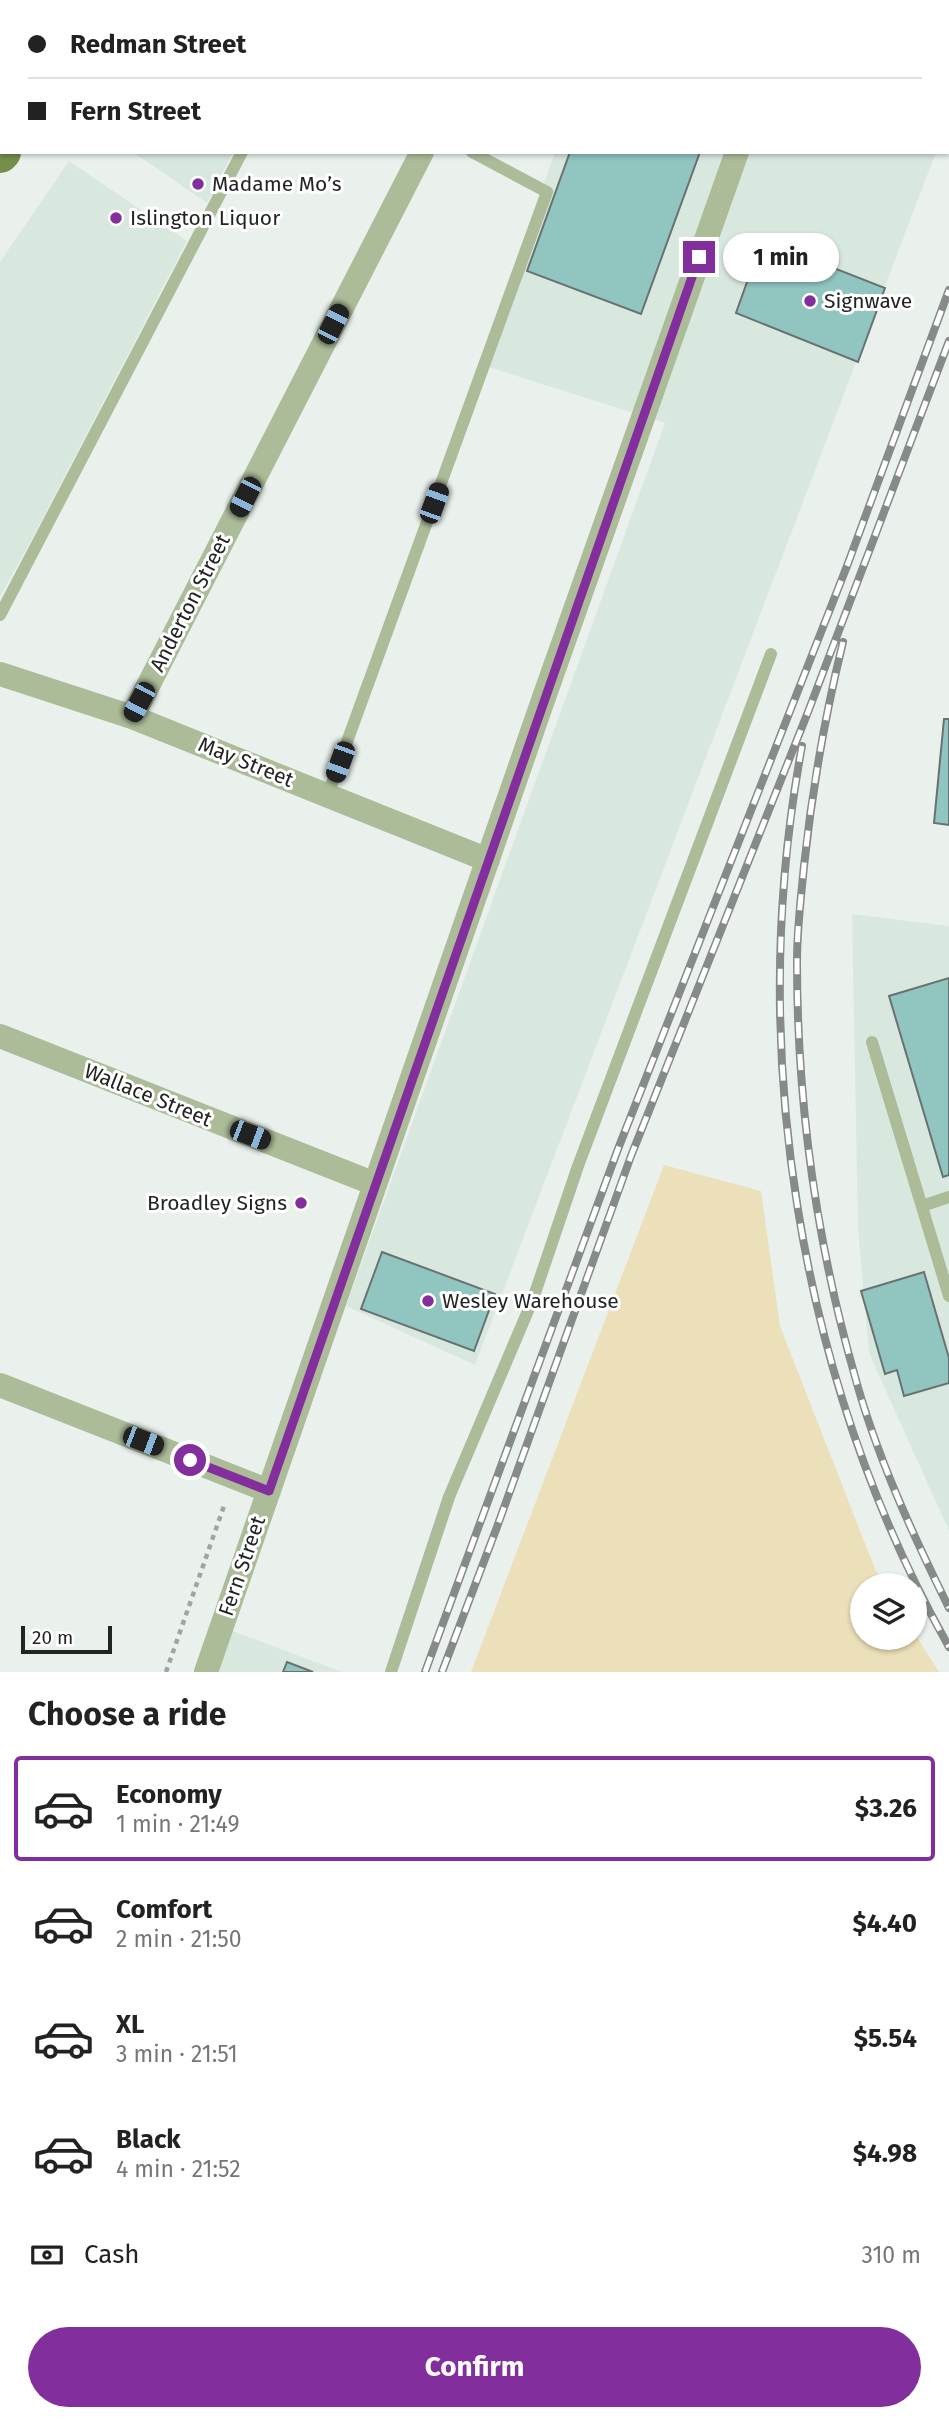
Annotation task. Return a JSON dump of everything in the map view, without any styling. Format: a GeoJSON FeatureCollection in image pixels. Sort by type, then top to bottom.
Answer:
{"type":"FeatureCollection","features":[{"type":"Feature","properties":{"kind":"street","name":"Anderton Street"},"geometry":{"type":"LineString","coordinates":[[132,717],[421,154]]}},
{"type":"Feature","properties":{"kind":"street","name":"Fern Street"},"geometry":{"type":"LineString","coordinates":[[206,1672],[736,154]]}},
{"type":"Feature","properties":{"kind":"street","name":"May Street"},"geometry":{"type":"LineString","coordinates":[[1,677],[132,717],[488,860]]}},
{"type":"Feature","properties":{"kind":"street","name":"Wallace Street"},"geometry":{"type":"LineString","coordinates":[[0,1036],[375,1184]]}},
{"type":"Feature","properties":{"kind":"street"},"geometry":{"type":"LineString","coordinates":[[0,1385],[269,1491]]}},
{"type":"Feature","properties":{"kind":"lane"},"geometry":{"type":"LineString","coordinates":[[0,615],[241,154]]}},
{"type":"Feature","properties":{"kind":"lane"},"geometry":{"type":"LineString","coordinates":[[328,794],[547,192],[476,154]]}},
{"type":"Feature","properties":{"kind":"lane"},"geometry":{"type":"LineString","coordinates":[[391,1672],[449,1497],[533,1299],[578,1166],[771,654]]}},
{"type":"Feature","properties":{"kind":"lane"},"geometry":{"type":"LineString","coordinates":[[872,1042],[949,1296]]}},
{"type":"Feature","properties":{"kind":"lane"},"geometry":{"type":"LineString","coordinates":[[922,1206],[949,1198]]}},
{"type":"Feature","properties":{"kind":"path"},"geometry":{"type":"LineString","coordinates":[[166,1672],[228,1496]]}},
{"type":"Feature","properties":{"kind":"shaded area","name":"Madame Mo’s"},"geometry":{"type":"Polygon","coordinates":[[[136,154],[232,154],[207,203],[136,154]]]}},
{"type":"Feature","properties":{"kind":"shaded area"},"geometry":{"type":"Polygon","coordinates":[[[554,154],[935,154],[475,1365],[346,1306],[665,423],[479,364],[554,154]]]}},
{"type":"Feature","properties":{"kind":"shaded area"},"geometry":{"type":"Polygon","coordinates":[[[69,161],[187,241],[0,597],[0,262],[69,161]]]}},
{"type":"Feature","properties":{"kind":"shaded area"},"geometry":{"type":"Polygon","coordinates":[[[852,914],[949,926],[949,1531],[869,1353],[858,1229],[852,914]]]}},
{"type":"Feature","properties":{"kind":"shaded area"},"geometry":{"type":"Polygon","coordinates":[[[664,1165],[761,1191],[780,1326],[878,1573],[850,1573],[850,1650],[925,1650],[939,1672],[471,1672],[664,1165]]]}},
{"type":"Feature","properties":{"kind":"shaded area"},"geometry":{"type":"Polygon","coordinates":[[[230,1630],[342,1672],[214,1672],[230,1630]]]}},
{"type":"Feature","properties":{"kind":"building"},"geometry":{"type":"Polygon","coordinates":[[[569,154],[699,154],[641,314],[527,271],[569,154]]]}},
{"type":"Feature","properties":{"kind":"building","name":"Signwave"},"geometry":{"type":"Polygon","coordinates":[[[762,240],[885,288],[858,362],[736,313],[762,240]]]}},
{"type":"Feature","properties":{"kind":"building"},"geometry":{"type":"Polygon","coordinates":[[[944,719],[949,719],[949,825],[934,823],[944,719]]]}},
{"type":"Feature","properties":{"kind":"building"},"geometry":{"type":"Polygon","coordinates":[[[949,978],[949,1175],[943,1177],[889,996],[949,978]]]}},
{"type":"Feature","properties":{"kind":"building","name":"Wesley Warehouse"},"geometry":{"type":"Polygon","coordinates":[[[382,1252],[495,1294],[474,1351],[361,1309],[382,1252]]]}},
{"type":"Feature","properties":{"kind":"building"},"geometry":{"type":"Polygon","coordinates":[[[924,1272],[949,1358],[949,1383],[904,1396],[897,1370],[885,1374],[861,1291],[924,1272]]]}},
{"type":"Feature","properties":{"kind":"building"},"geometry":{"type":"Polygon","coordinates":[[[287,1662],[313,1672],[283,1672],[287,1662]]]}},
{"type":"Feature","properties":{"kind":"railway"},"geometry":{"type":"LineString","coordinates":[[425,1672],[618,1149],[847,566],[949,290]]}},
{"type":"Feature","properties":{"kind":"railway"},"geometry":{"type":"LineString","coordinates":[[442,1672],[631,1156],[808,712],[949,341]]}},
{"type":"Feature","properties":{"kind":"railway"},"geometry":{"type":"LineString","coordinates":[[843,642],[815,781],[799,913],[798,1013],[805,1117],[829,1272],[863,1404],[896,1493],[949,1608]]}},
{"type":"Feature","properties":{"kind":"railway"},"geometry":{"type":"LineString","coordinates":[[802,746],[786,860],[780,976],[784,1093],[798,1209],[821,1324],[854,1436],[897,1544],[949,1647]]}},
{"type":"Feature","properties":{"kind":"place","name":"Madame Mo’s"},"geometry":{"type":"Point","coordinates":[198,184]}},
{"type":"Feature","properties":{"kind":"place","name":"Islington Liquor"},"geometry":{"type":"Point","coordinates":[116,218]}},
{"type":"Feature","properties":{"kind":"place","name":"Signwave"},"geometry":{"type":"Point","coordinates":[810,301]}},
{"type":"Feature","properties":{"kind":"place","name":"Broadley Signs"},"geometry":{"type":"Point","coordinates":[301,1203]}},
{"type":"Feature","properties":{"kind":"place","name":"Wesley Warehouse"},"geometry":{"type":"Point","coordinates":[428,1301]}},
{"type":"Feature","properties":{"kind":"route"},"geometry":{"type":"LineString","coordinates":[[190,1460],[269,1491],[699,257]]}}]}
